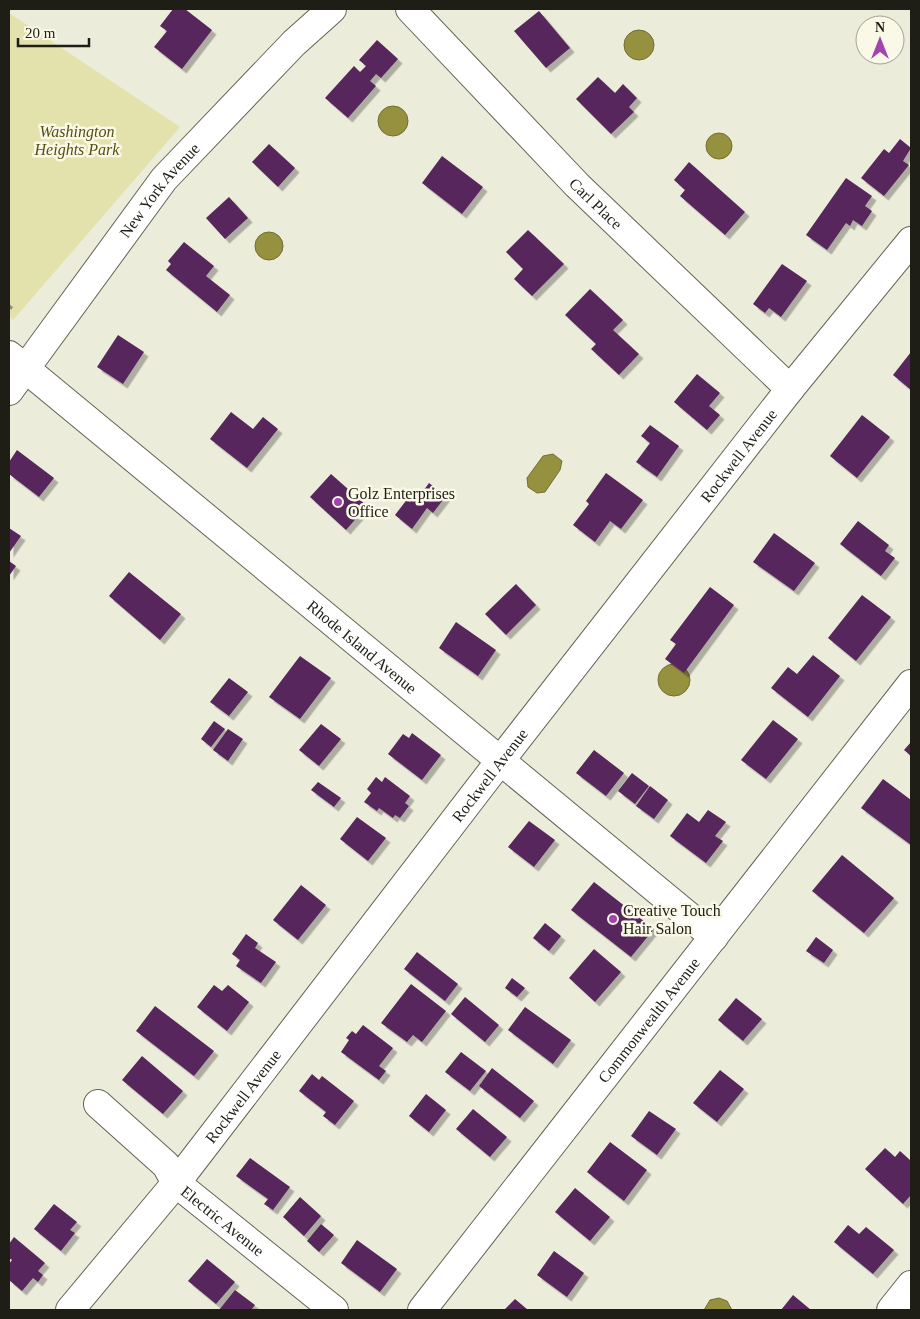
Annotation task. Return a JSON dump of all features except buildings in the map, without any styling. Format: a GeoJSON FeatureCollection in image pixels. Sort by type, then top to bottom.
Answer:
{"type":"FeatureCollection","features":[{"type":"Feature","properties":{"kind":"street","name":"New York Avenue"},"geometry":{"type":"LineString","coordinates":[[9,391],[17,362],[164,179],[294,43],[332,9]]}},
{"type":"Feature","properties":{"kind":"street","name":"Carl Place"},"geometry":{"type":"LineString","coordinates":[[410,9],[577,185],[790,389]]}},
{"type":"Feature","properties":{"kind":"street","name":"Rockwell Avenue"},"geometry":{"type":"LineString","coordinates":[[70,1310],[176,1183],[500,761],[790,389],[911,241]]}},
{"type":"Feature","properties":{"kind":"street","name":"Rhode Island Avenue"},"geometry":{"type":"LineString","coordinates":[[17,362],[714,937]]}},
{"type":"Feature","properties":{"kind":"street","name":"Commonwealth Avenue"},"geometry":{"type":"LineString","coordinates":[[422,1310],[911,684]]}},
{"type":"Feature","properties":{"kind":"street","name":"Electric Avenue"},"geometry":{"type":"LineString","coordinates":[[98,1104],[166,1165],[176,1183],[334,1310]]}},
{"type":"Feature","properties":{"kind":"street"},"geometry":{"type":"LineString","coordinates":[[891,1310],[911,1284]]}},
{"type":"Feature","properties":{"kind":"path"},"geometry":{"type":"LineString","coordinates":[[9,306],[14,310]]}},
{"type":"Feature","properties":{"kind":"green space","name":"Washington Heights Park"},"geometry":{"type":"Polygon","coordinates":[[[9,13],[180,127],[13,320],[9,316],[9,13]]]}},
{"type":"Feature","properties":{"kind":"shaded area"},"geometry":{"type":"Polygon","coordinates":[[[639,30],[645,31],[653,39],[653,51],[645,59],[639,60],[633,59],[625,51],[624,45],[625,39],[633,31],[639,30]]]}},
{"type":"Feature","properties":{"kind":"shaded area"},"geometry":{"type":"Polygon","coordinates":[[[393,106],[404,110],[408,121],[404,132],[393,136],[382,132],[378,121],[382,110],[393,106]]]}},
{"type":"Feature","properties":{"kind":"shaded area"},"geometry":{"type":"Polygon","coordinates":[[[719,133],[728,137],[732,146],[728,155],[719,159],[710,155],[706,146],[710,137],[719,133]]]}},
{"type":"Feature","properties":{"kind":"shaded area"},"geometry":{"type":"Polygon","coordinates":[[[269,232],[279,236],[283,246],[279,256],[269,260],[259,256],[255,246],[259,236],[269,232]]]}},
{"type":"Feature","properties":{"kind":"shaded area"},"geometry":{"type":"Polygon","coordinates":[[[553,454],[562,461],[560,470],[545,492],[537,493],[528,487],[527,478],[543,456],[553,454]]]}},
{"type":"Feature","properties":{"kind":"shaded area"},"geometry":{"type":"Polygon","coordinates":[[[674,664],[680,665],[685,669],[689,674],[689,686],[685,691],[680,695],[674,696],[668,695],[663,691],[659,686],[658,680],[659,674],[663,669],[668,665],[674,664]]]}},
{"type":"Feature","properties":{"kind":"shaded area"},"geometry":{"type":"Polygon","coordinates":[[[719,1298],[727,1301],[732,1310],[704,1310],[710,1300],[719,1298]]]}},
{"type":"Feature","properties":{"kind":"place","name":"Golz Enterprises Office"},"geometry":{"type":"Point","coordinates":[338,502]}},
{"type":"Feature","properties":{"kind":"place","name":"Creative Touch Hair Salon"},"geometry":{"type":"Point","coordinates":[613,919]}}]}
